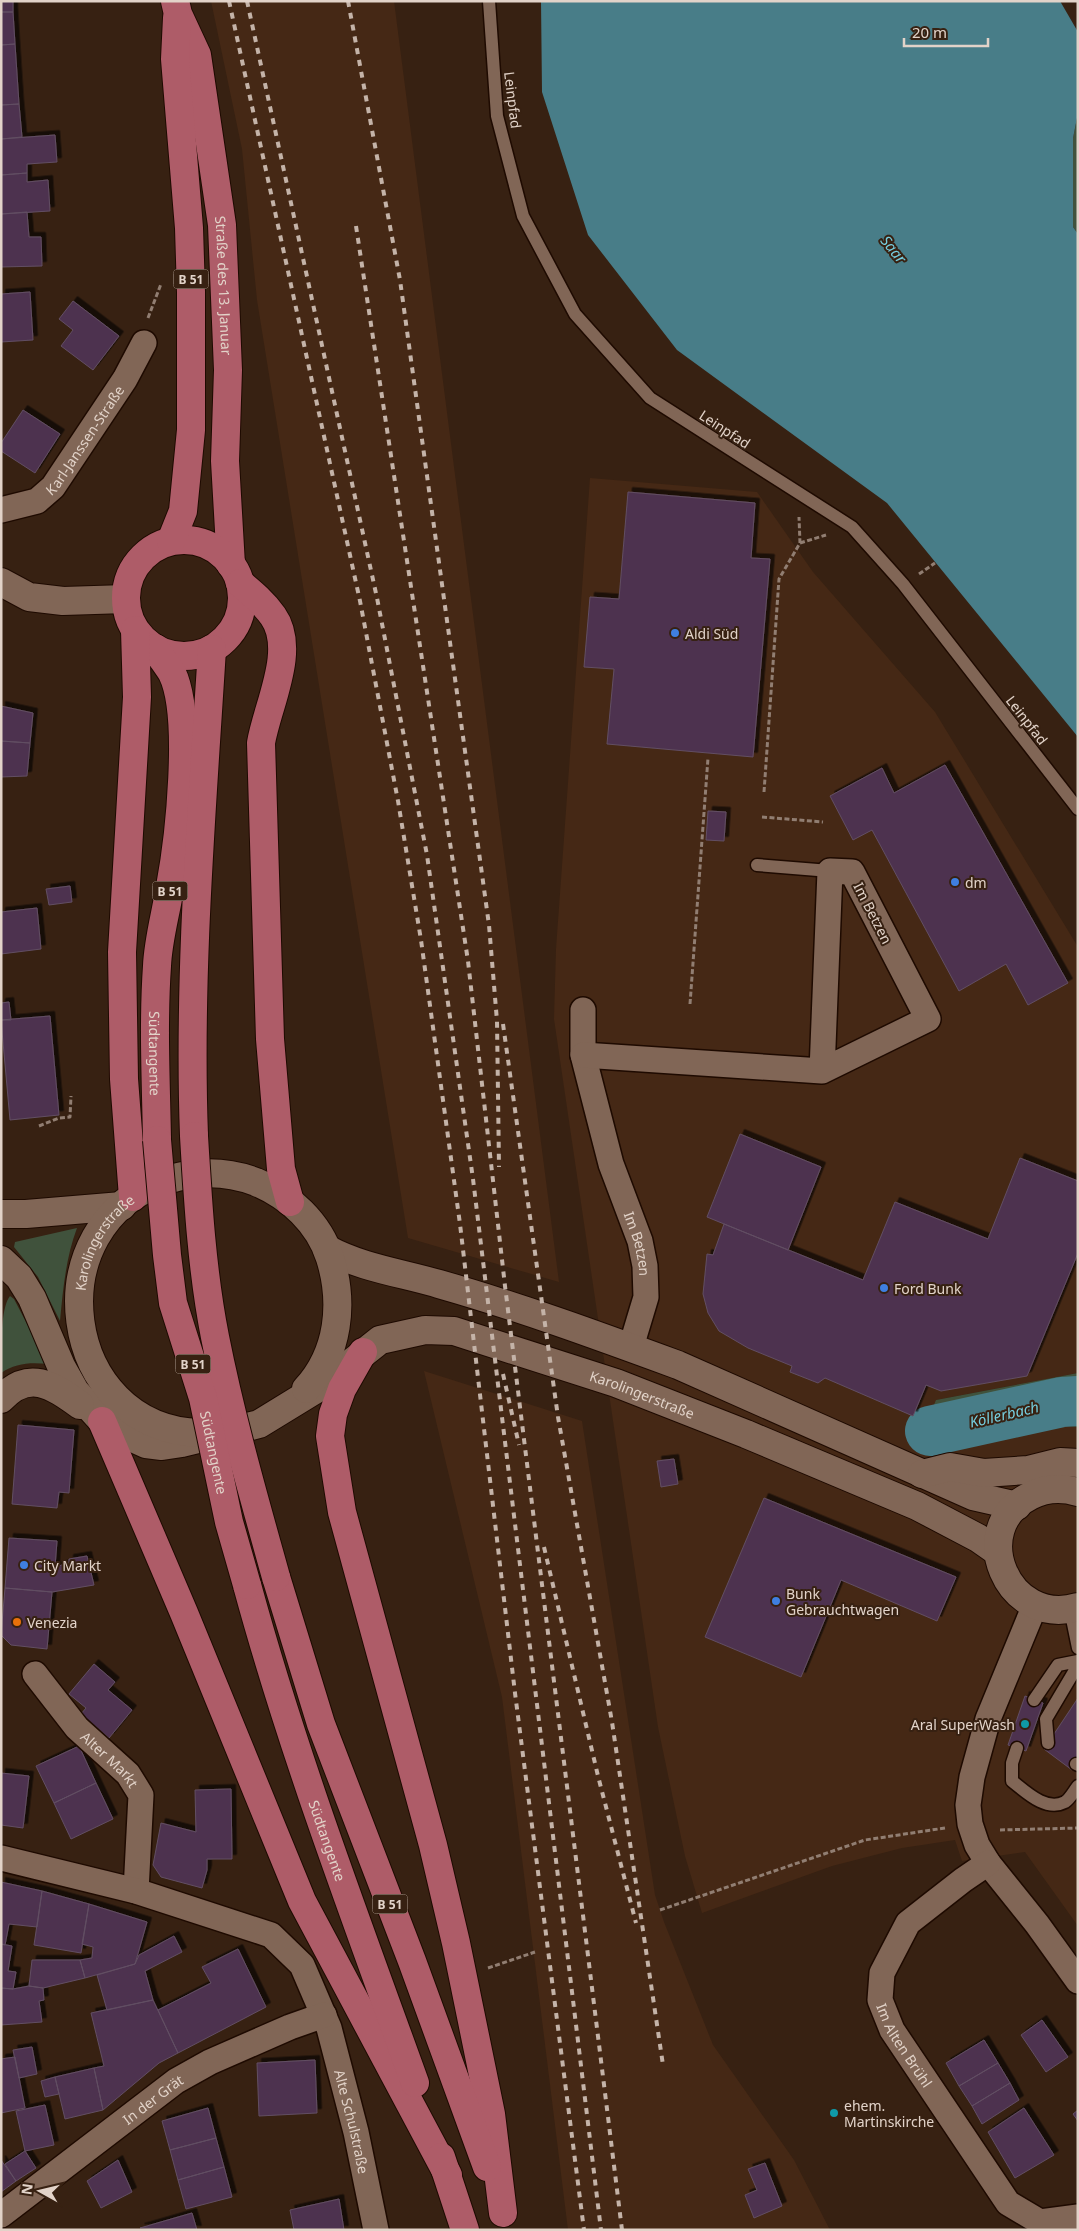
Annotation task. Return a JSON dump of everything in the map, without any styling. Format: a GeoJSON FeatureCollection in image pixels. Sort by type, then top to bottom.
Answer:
{"type":"FeatureCollection","features":[{"type":"Feature","properties":{"kind":"main road","name":"Straße des 13. Januar"},"geometry":{"type":"LineString","coordinates":[[171,541],[183,511],[192,430],[189,228],[174,59],[176,7]]}},
{"type":"Feature","properties":{"kind":"main road","name":"Straße des 13. Januar"},"geometry":{"type":"LineString","coordinates":[[176,7],[196,55],[222,225],[228,370],[225,461],[235,574]]}},
{"type":"Feature","properties":{"kind":"main road"},"geometry":{"type":"LineString","coordinates":[[235,574],[242,604],[238,620],[227,636],[212,649],[201,654],[183,656],[166,653],[144,640],[135,630],[128,614],[126,599],[128,583],[133,570],[151,551],[171,541],[199,543],[221,554],[235,574],[274,617],[283,644],[279,674],[264,725],[261,743],[270,1039],[281,1170],[290,1202]]}},
{"type":"Feature","properties":{"kind":"main road"},"geometry":{"type":"LineString","coordinates":[[1,582],[29,597],[63,600],[126,599]]}},
{"type":"Feature","properties":{"kind":"main road"},"geometry":{"type":"LineString","coordinates":[[1,1231],[14,1214],[128,1201],[122,952],[137,697],[135,630]]}},
{"type":"Feature","properties":{"kind":"main road","name":"Südtangente"},"geometry":{"type":"LineString","coordinates":[[155,648],[172,674],[180,701],[183,734],[174,868],[156,964],[155,1040],[158,1140],[166,1255],[173,1303],[203,1398],[229,1522],[263,1644],[302,1766],[448,2175],[465,2230]]}},
{"type":"Feature","properties":{"kind":"main road","name":"Südtangente"},"geometry":{"type":"LineString","coordinates":[[212,649],[192,987],[194,1136],[199,1217],[214,1336],[233,1418],[276,1577],[321,1724],[412,1961],[506,2221]]}},
{"type":"Feature","properties":{"kind":"main road","name":"Karolingerstraße"},"geometry":{"type":"LineString","coordinates":[[219,1434],[174,1430],[145,1418],[114,1394],[92,1363],[85,1347],[79,1320],[78,1290],[81,1274],[96,1237],[108,1220],[128,1201],[164,1181],[188,1174],[206,1173],[253,1181],[290,1202],[310,1222],[327,1249],[338,1288],[335,1333],[324,1364],[315,1378],[298,1398],[284,1410]]}},
{"type":"Feature","properties":{"kind":"main road"},"geometry":{"type":"LineString","coordinates":[[327,1249],[347,1260],[440,1284],[631,1347],[678,1365],[973,1496],[1017,1506]]}},
{"type":"Feature","properties":{"kind":"main road","name":"Karolingerstraße"},"geometry":{"type":"LineString","coordinates":[[1,1260],[19,1277],[32,1298],[69,1382],[102,1421],[146,1444],[162,1446],[182,1444],[259,1424],[326,1383],[380,1340],[425,1330],[454,1331],[616,1383],[746,1434],[917,1506],[978,1538],[998,1552]]}},
{"type":"Feature","properties":{"kind":"main road"},"geometry":{"type":"LineString","coordinates":[[363,1352],[342,1389],[333,1414],[330,1436],[342,1512],[433,1845],[456,1943],[491,2114],[506,2221]]}},
{"type":"Feature","properties":{"kind":"main road"},"geometry":{"type":"LineString","coordinates":[[1,1399],[11,1389],[24,1382],[34,1382],[59,1390],[102,1421],[188,1622],[302,1902],[448,2175]]}},
{"type":"Feature","properties":{"kind":"main road"},"geometry":{"type":"LineString","coordinates":[[921,1474],[950,1467],[984,1473],[1028,1470],[1060,1462],[1078,1463]]}},
{"type":"Feature","properties":{"kind":"main road"},"geometry":{"type":"LineString","coordinates":[[1074,1608],[1049,1609],[1035,1605],[1023,1598],[1008,1583],[1000,1564],[998,1552],[1002,1529],[1006,1520],[1017,1506],[1027,1498],[1046,1490],[1066,1489],[1078,1492]]}},
{"type":"Feature","properties":{"kind":"street","name":"Karl-Janssen-Straße"},"geometry":{"type":"LineString","coordinates":[[1,510],[37,501],[53,487],[125,379],[144,343]]}},
{"type":"Feature","properties":{"kind":"street","name":"Im Betzen"},"geometry":{"type":"LineString","coordinates":[[583,1055],[822,1071],[928,1019],[852,872],[830,871]]}},
{"type":"Feature","properties":{"kind":"street"},"geometry":{"type":"LineString","coordinates":[[822,1071],[830,871]]}},
{"type":"Feature","properties":{"kind":"street","name":"Im Betzen"},"geometry":{"type":"LineString","coordinates":[[583,1010],[583,1055],[611,1164],[640,1241],[645,1266],[646,1297],[631,1347]]}},
{"type":"Feature","properties":{"kind":"street"},"geometry":{"type":"LineString","coordinates":[[1035,1605],[988,1719],[972,1777],[968,1805],[970,1824],[977,1845],[988,1863],[1037,1924],[1078,1981]]}},
{"type":"Feature","properties":{"kind":"street","name":"Alter Markt"},"geometry":{"type":"LineString","coordinates":[[35,1674],[77,1728],[128,1774],[141,1795],[136,1891]]}},
{"type":"Feature","properties":{"kind":"street"},"geometry":{"type":"LineString","coordinates":[[1,1858],[136,1891],[271,1935],[302,1965],[324,2015]]}},
{"type":"Feature","properties":{"kind":"street","name":"Im Alten Brühl"},"geometry":{"type":"LineString","coordinates":[[988,1863],[908,1923],[882,1974],[880,2000],[892,2030],[1008,2203],[1040,2222],[1078,2217]]}},
{"type":"Feature","properties":{"kind":"street","name":"In der Grät"},"geometry":{"type":"LineString","coordinates":[[1,2215],[176,2081],[210,2062],[290,2027],[324,2015]]}},
{"type":"Feature","properties":{"kind":"street","name":"Alte Schulstraße"},"geometry":{"type":"LineString","coordinates":[[324,2015],[356,2132],[376,2230]]}},
{"type":"Feature","properties":{"kind":"lane","name":"Leinpfad"},"geometry":{"type":"LineString","coordinates":[[489,1],[497,116],[523,216],[575,314],[650,398],[852,528],[903,584],[1078,809]]}},
{"type":"Feature","properties":{"kind":"lane"},"geometry":{"type":"LineString","coordinates":[[757,865],[830,871]]}},
{"type":"Feature","properties":{"kind":"lane"},"geometry":{"type":"LineString","coordinates":[[1074,1608],[1078,1648]]}},
{"type":"Feature","properties":{"kind":"lane"},"geometry":{"type":"LineString","coordinates":[[1034,1700],[1058,1665],[1078,1661]]}},
{"type":"Feature","properties":{"kind":"lane"},"geometry":{"type":"LineString","coordinates":[[1048,1743],[1046,1719],[1078,1665]]}},
{"type":"Feature","properties":{"kind":"lane"},"geometry":{"type":"LineString","coordinates":[[1017,1748],[1012,1763],[1012,1781],[1037,1799],[1053,1806],[1067,1802],[1078,1786]]}},
{"type":"Feature","properties":{"kind":"path"},"geometry":{"type":"LineString","coordinates":[[764,792],[779,579],[800,543],[798,494]]}},
{"type":"Feature","properties":{"kind":"path"},"geometry":{"type":"LineString","coordinates":[[690,1004],[708,758]]}},
{"type":"Feature","properties":{"kind":"path"},"geometry":{"type":"LineString","coordinates":[[762,817],[823,822]]}},
{"type":"Feature","properties":{"kind":"path"},"geometry":{"type":"LineString","coordinates":[[40,1126],[59,1118],[70,1117],[71,1096]]}},
{"type":"Feature","properties":{"kind":"path"},"geometry":{"type":"LineString","coordinates":[[660,1910],[865,1840],[970,1824],[1004,1830],[1078,1828]]}},
{"type":"Feature","properties":{"kind":"path"},"geometry":{"type":"LineString","coordinates":[[480,1971],[535,1952]]}},
{"type":"Feature","properties":{"kind":"shaded area"},"geometry":{"type":"Polygon","coordinates":[[[211,1],[394,1],[559,1282],[408,1238],[257,300],[242,149],[211,1]]]}},
{"type":"Feature","properties":{"kind":"shaded area"},"geometry":{"type":"Polygon","coordinates":[[[590,478],[757,492],[813,572],[935,712],[1078,947],[1078,1373],[936,1400],[1018,1430],[1046,1424],[1078,1427],[1078,1926],[1025,1852],[962,1861],[955,1840],[902,1848],[832,1866],[702,1913],[685,1856],[658,1727],[554,1019],[556,949],[590,478]]]}},
{"type":"Feature","properties":{"kind":"shaded area"},"geometry":{"type":"Polygon","coordinates":[[[424,1371],[582,1421],[655,1895],[713,2045],[794,2160],[830,2230],[568,2230],[502,1697],[424,1371]]]}},
{"type":"Feature","properties":{"kind":"green space"},"geometry":{"type":"Polygon","coordinates":[[[1078,113],[1078,234],[1073,227],[1073,138],[1078,113]]]}},
{"type":"Feature","properties":{"kind":"green space"},"geometry":{"type":"Polygon","coordinates":[[[77,1228],[68,1262],[60,1321],[38,1277],[14,1247],[15,1242],[77,1228]]]}},
{"type":"Feature","properties":{"kind":"green space"},"geometry":{"type":"Polygon","coordinates":[[[10,1296],[14,1299],[48,1364],[23,1364],[1,1373],[4,1311],[10,1296]]]}},
{"type":"Feature","properties":{"kind":"green space"},"geometry":{"type":"Polygon","coordinates":[[[1078,1373],[1078,1427],[1046,1424],[957,1443],[924,1429],[936,1400],[1078,1373]]]}},
{"type":"Feature","properties":{"kind":"water","name":"Saar"},"geometry":{"type":"Polygon","coordinates":[[[541,1],[1060,1],[1078,32],[1078,113],[1073,138],[1073,227],[1078,234],[1078,737],[887,503],[677,350],[588,235],[542,92],[541,1]]]}},
{"type":"Feature","properties":{"kind":"building"},"geometry":{"type":"Polygon","coordinates":[[[1,1],[13,1],[13,12],[1,12],[1,1]]]}},
{"type":"Feature","properties":{"kind":"building"},"geometry":{"type":"Polygon","coordinates":[[[1,12],[13,12],[15,44],[1,45],[1,12]]]}},
{"type":"Feature","properties":{"kind":"building"},"geometry":{"type":"Polygon","coordinates":[[[15,44],[19,104],[1,105],[1,45],[15,44]]]}},
{"type":"Feature","properties":{"kind":"building"},"geometry":{"type":"Polygon","coordinates":[[[19,104],[22,137],[1,139],[1,105],[19,104]]]}},
{"type":"Feature","properties":{"kind":"building"},"geometry":{"type":"Polygon","coordinates":[[[55,135],[57,162],[27,164],[27,173],[1,175],[1,139],[55,135]]]}},
{"type":"Feature","properties":{"kind":"building"},"geometry":{"type":"Polygon","coordinates":[[[27,173],[27,182],[48,180],[50,211],[1,214],[1,175],[27,173]]]}},
{"type":"Feature","properties":{"kind":"building"},"geometry":{"type":"Polygon","coordinates":[[[27,212],[29,237],[41,237],[42,266],[1,267],[1,214],[27,212]]]}},
{"type":"Feature","properties":{"kind":"building"},"geometry":{"type":"Polygon","coordinates":[[[30,292],[33,340],[1,342],[1,294],[30,292]]]}},
{"type":"Feature","properties":{"kind":"building"},"geometry":{"type":"Polygon","coordinates":[[[73,301],[119,336],[93,370],[61,346],[73,330],[59,319],[73,301]]]}},
{"type":"Feature","properties":{"kind":"building"},"geometry":{"type":"Polygon","coordinates":[[[23,410],[60,434],[35,473],[1,451],[1,443],[23,410]]]}},
{"type":"Feature","properties":{"kind":"building","name":"Aldi Süd"},"geometry":{"type":"Polygon","coordinates":[[[628,492],[755,503],[751,558],[770,559],[753,757],[607,744],[614,669],[584,667],[590,597],[619,599],[628,492]]]}},
{"type":"Feature","properties":{"kind":"building"},"geometry":{"type":"Polygon","coordinates":[[[1,706],[33,713],[30,743],[1,741],[1,706]]]}},
{"type":"Feature","properties":{"kind":"building"},"geometry":{"type":"Polygon","coordinates":[[[1,741],[30,743],[27,776],[1,777],[1,741]]]}},
{"type":"Feature","properties":{"kind":"building","name":"dm"},"geometry":{"type":"Polygon","coordinates":[[[945,765],[1068,983],[1028,1005],[1006,964],[959,991],[872,830],[853,840],[830,796],[882,768],[894,793],[945,765]]]}},
{"type":"Feature","properties":{"kind":"building"},"geometry":{"type":"Polygon","coordinates":[[[708,811],[726,812],[724,841],[706,840],[708,811]]]}},
{"type":"Feature","properties":{"kind":"building"},"geometry":{"type":"Polygon","coordinates":[[[70,886],[72,902],[49,905],[46,889],[70,886]]]}},
{"type":"Feature","properties":{"kind":"building"},"geometry":{"type":"Polygon","coordinates":[[[37,908],[41,949],[1,954],[1,912],[37,908]]]}},
{"type":"Feature","properties":{"kind":"building"},"geometry":{"type":"Polygon","coordinates":[[[9,1002],[11,1020],[1,1020],[1,1003],[9,1002]]]}},
{"type":"Feature","properties":{"kind":"building"},"geometry":{"type":"Polygon","coordinates":[[[50,1016],[59,1115],[10,1120],[1,1020],[50,1016]]]}},
{"type":"Feature","properties":{"kind":"building"},"geometry":{"type":"Polygon","coordinates":[[[740,1134],[821,1167],[788,1250],[707,1217],[740,1134]]]}},
{"type":"Feature","properties":{"kind":"building","name":"Ford Bunk"},"geometry":{"type":"Polygon","coordinates":[[[1020,1158],[1078,1181],[1078,1253],[1027,1376],[941,1391],[926,1385],[913,1416],[825,1378],[818,1383],[790,1372],[792,1366],[748,1348],[719,1331],[708,1313],[703,1294],[707,1254],[713,1255],[724,1224],[863,1280],[895,1202],[988,1239],[1020,1158]]]}},
{"type":"Feature","properties":{"kind":"building"},"geometry":{"type":"Polygon","coordinates":[[[18,1425],[74,1430],[69,1493],[59,1492],[57,1508],[12,1504],[18,1425]]]}},
{"type":"Feature","properties":{"kind":"building"},"geometry":{"type":"Polygon","coordinates":[[[674,1459],[678,1484],[661,1487],[657,1461],[674,1459]]]}},
{"type":"Feature","properties":{"kind":"building","name":"Bunk Gebrauchtwagen"},"geometry":{"type":"Polygon","coordinates":[[[764,1498],[956,1577],[937,1621],[841,1580],[801,1677],[705,1637],[764,1498]]]}},
{"type":"Feature","properties":{"kind":"building"},"geometry":{"type":"Polygon","coordinates":[[[9,1538],[57,1541],[55,1567],[69,1563],[69,1559],[87,1556],[94,1585],[52,1592],[5,1588],[9,1538]]]}},
{"type":"Feature","properties":{"kind":"building"},"geometry":{"type":"Polygon","coordinates":[[[5,1588],[52,1592],[47,1649],[11,1645],[1,1635],[5,1588]]]}},
{"type":"Feature","properties":{"kind":"building"},"geometry":{"type":"Polygon","coordinates":[[[94,1664],[115,1682],[108,1690],[132,1710],[109,1738],[81,1714],[86,1708],[69,1694],[94,1664]]]}},
{"type":"Feature","properties":{"kind":"building","name":"Aral SuperWash"},"geometry":{"type":"Polygon","coordinates":[[[1025,1696],[1043,1703],[1026,1751],[1008,1745],[1025,1696]]]}},
{"type":"Feature","properties":{"kind":"building"},"geometry":{"type":"Polygon","coordinates":[[[1078,1698],[1078,1762],[1072,1770],[1044,1749],[1078,1698]]]}},
{"type":"Feature","properties":{"kind":"building"},"geometry":{"type":"Polygon","coordinates":[[[79,1746],[96,1783],[54,1803],[36,1766],[79,1746]]]}},
{"type":"Feature","properties":{"kind":"building"},"geometry":{"type":"Polygon","coordinates":[[[1,1773],[29,1776],[23,1828],[1,1825],[1,1773]]]}},
{"type":"Feature","properties":{"kind":"building"},"geometry":{"type":"Polygon","coordinates":[[[96,1783],[113,1819],[71,1839],[54,1803],[96,1783]]]}},
{"type":"Feature","properties":{"kind":"building"},"geometry":{"type":"Polygon","coordinates":[[[231,1789],[232,1859],[207,1859],[207,1870],[202,1888],[161,1877],[153,1865],[161,1823],[196,1832],[195,1790],[231,1789]]]}},
{"type":"Feature","properties":{"kind":"building"},"geometry":{"type":"Polygon","coordinates":[[[1,1882],[42,1891],[37,1927],[9,1924],[5,1945],[1,1944],[1,1882]]]}},
{"type":"Feature","properties":{"kind":"building"},"geometry":{"type":"Polygon","coordinates":[[[42,1891],[89,1904],[81,1953],[34,1945],[42,1891]]]}},
{"type":"Feature","properties":{"kind":"building"},"geometry":{"type":"Polygon","coordinates":[[[89,1904],[147,1922],[135,1964],[85,1978],[80,1960],[92,1958],[93,1947],[82,1944],[89,1904]]]}},
{"type":"Feature","properties":{"kind":"building"},"geometry":{"type":"Polygon","coordinates":[[[174,1936],[182,1952],[145,1971],[153,2000],[107,2010],[97,1975],[135,1964],[139,1955],[174,1936]]]}},
{"type":"Feature","properties":{"kind":"building"},"geometry":{"type":"Polygon","coordinates":[[[1,1944],[12,1946],[8,1971],[16,1972],[13,1989],[1,1988],[1,1944]]]}},
{"type":"Feature","properties":{"kind":"building"},"geometry":{"type":"Polygon","coordinates":[[[238,1949],[266,2007],[178,2053],[158,2010],[211,1983],[202,1967],[238,1949]]]}},
{"type":"Feature","properties":{"kind":"building"},"geometry":{"type":"Polygon","coordinates":[[[32,1960],[80,1960],[85,1978],[43,1988],[29,1986],[32,1960]]]}},
{"type":"Feature","properties":{"kind":"building"},"geometry":{"type":"Polygon","coordinates":[[[29,1986],[43,1988],[44,2000],[39,2001],[42,2022],[1,2025],[1,1988],[13,1989],[29,1986]]]}},
{"type":"Feature","properties":{"kind":"building"},"geometry":{"type":"Polygon","coordinates":[[[153,2000],[178,2053],[159,2063],[103,2110],[94,2068],[104,2066],[91,2013],[153,2000]]]}},
{"type":"Feature","properties":{"kind":"building"},"geometry":{"type":"Polygon","coordinates":[[[1042,2020],[1068,2057],[1046,2072],[1021,2035],[1042,2020]]]}},
{"type":"Feature","properties":{"kind":"building"},"geometry":{"type":"Polygon","coordinates":[[[984,2040],[998,2063],[959,2086],[946,2063],[984,2040]]]}},
{"type":"Feature","properties":{"kind":"building"},"geometry":{"type":"Polygon","coordinates":[[[32,2047],[37,2074],[19,2078],[13,2050],[32,2047]]]}},
{"type":"Feature","properties":{"kind":"building"},"geometry":{"type":"Polygon","coordinates":[[[15,2057],[25,2108],[1,2113],[1,2059],[15,2057]]]}},
{"type":"Feature","properties":{"kind":"building"},"geometry":{"type":"Polygon","coordinates":[[[315,2060],[317,2113],[259,2116],[257,2063],[315,2060]]]}},
{"type":"Feature","properties":{"kind":"building"},"geometry":{"type":"Polygon","coordinates":[[[998,2063],[1010,2083],[972,2106],[959,2086],[998,2063]]]}},
{"type":"Feature","properties":{"kind":"building"},"geometry":{"type":"Polygon","coordinates":[[[94,2068],[103,2110],[65,2119],[55,2077],[94,2068]]]}},
{"type":"Feature","properties":{"kind":"building"},"geometry":{"type":"Polygon","coordinates":[[[55,2077],[59,2094],[45,2097],[41,2081],[55,2077]]]}},
{"type":"Feature","properties":{"kind":"building"},"geometry":{"type":"Polygon","coordinates":[[[1010,2083],[1019,2100],[982,2124],[972,2106],[1010,2083]]]}},
{"type":"Feature","properties":{"kind":"building"},"geometry":{"type":"Polygon","coordinates":[[[45,2105],[54,2145],[25,2151],[16,2111],[45,2105]]]}},
{"type":"Feature","properties":{"kind":"building"},"geometry":{"type":"Polygon","coordinates":[[[208,2108],[216,2138],[170,2150],[162,2121],[208,2108]]]}},
{"type":"Feature","properties":{"kind":"building"},"geometry":{"type":"Polygon","coordinates":[[[1024,2108],[1054,2155],[1015,2178],[988,2132],[1024,2108]]]}},
{"type":"Feature","properties":{"kind":"building"},"geometry":{"type":"Polygon","coordinates":[[[1078,2110],[1078,2121],[1073,2114],[1078,2110]]]}},
{"type":"Feature","properties":{"kind":"building"},"geometry":{"type":"Polygon","coordinates":[[[216,2138],[224,2167],[178,2180],[170,2150],[216,2138]]]}},
{"type":"Feature","properties":{"kind":"building"},"geometry":{"type":"Polygon","coordinates":[[[25,2151],[36,2168],[16,2181],[5,2164],[25,2151]]]}},
{"type":"Feature","properties":{"kind":"building"},"geometry":{"type":"Polygon","coordinates":[[[1,2160],[16,2181],[1,2192],[1,2160]]]}},
{"type":"Feature","properties":{"kind":"building"},"geometry":{"type":"Polygon","coordinates":[[[118,2160],[132,2192],[101,2208],[87,2181],[118,2160]]]}},
{"type":"Feature","properties":{"kind":"building"},"geometry":{"type":"Polygon","coordinates":[[[765,2163],[782,2206],[754,2218],[745,2195],[757,2190],[748,2169],[765,2163]]]}},
{"type":"Feature","properties":{"kind":"building"},"geometry":{"type":"Polygon","coordinates":[[[224,2167],[232,2197],[186,2209],[178,2180],[224,2167]]]}},
{"type":"Feature","properties":{"kind":"building"},"geometry":{"type":"Polygon","coordinates":[[[339,2199],[344,2230],[294,2230],[290,2210],[339,2199]]]}},
{"type":"Feature","properties":{"kind":"building"},"geometry":{"type":"Polygon","coordinates":[[[192,2213],[197,2230],[140,2228],[192,2213]]]}},
{"type":"Feature","properties":{"kind":"waterway","name":"Köllerbach"},"geometry":{"type":"LineString","coordinates":[[930,1431],[1062,1402],[1078,1401]]}},
{"type":"Feature","properties":{"kind":"railway"},"geometry":{"type":"LineString","coordinates":[[229,1],[360,601],[398,801],[421,940],[460,1224],[515,1693],[584,2230]]}},
{"type":"Feature","properties":{"kind":"railway"},"geometry":{"type":"LineString","coordinates":[[247,1],[377,598],[427,855],[473,1179],[601,2230]]}},
{"type":"Feature","properties":{"kind":"railway"},"geometry":{"type":"LineString","coordinates":[[348,1],[400,280],[489,925],[497,1021],[499,1167]]}},
{"type":"Feature","properties":{"kind":"railway"},"geometry":{"type":"LineString","coordinates":[[356,226],[468,961],[505,1286],[622,2230]]}},
{"type":"Feature","properties":{"kind":"railway"},"geometry":{"type":"LineString","coordinates":[[503,1024],[558,1417],[612,1722],[663,2065]]}},
{"type":"Feature","properties":{"kind":"railway"},"geometry":{"type":"LineString","coordinates":[[503,1374],[519,1445]]}},
{"type":"Feature","properties":{"kind":"railway"},"geometry":{"type":"LineString","coordinates":[[544,1547],[598,1776],[636,1923]]}},
{"type":"Feature","properties":{"kind":"place","name":"Aldi Süd"},"geometry":{"type":"Point","coordinates":[675,633]}},
{"type":"Feature","properties":{"kind":"place","name":"dm"},"geometry":{"type":"Point","coordinates":[955,882]}},
{"type":"Feature","properties":{"kind":"place","name":"Ford Bunk"},"geometry":{"type":"Point","coordinates":[884,1288]}},
{"type":"Feature","properties":{"kind":"place","name":"City Markt"},"geometry":{"type":"Point","coordinates":[24,1565]}},
{"type":"Feature","properties":{"kind":"place","name":"Bunk Gebrauchtwagen"},"geometry":{"type":"Point","coordinates":[776,1601]}},
{"type":"Feature","properties":{"kind":"place","name":"Venezia"},"geometry":{"type":"Point","coordinates":[17,1622]}},
{"type":"Feature","properties":{"kind":"place","name":"Aral SuperWash"},"geometry":{"type":"Point","coordinates":[1025,1724]}},
{"type":"Feature","properties":{"kind":"place","name":"ehem. Martinskirche"},"geometry":{"type":"Point","coordinates":[834,2113]}}]}
